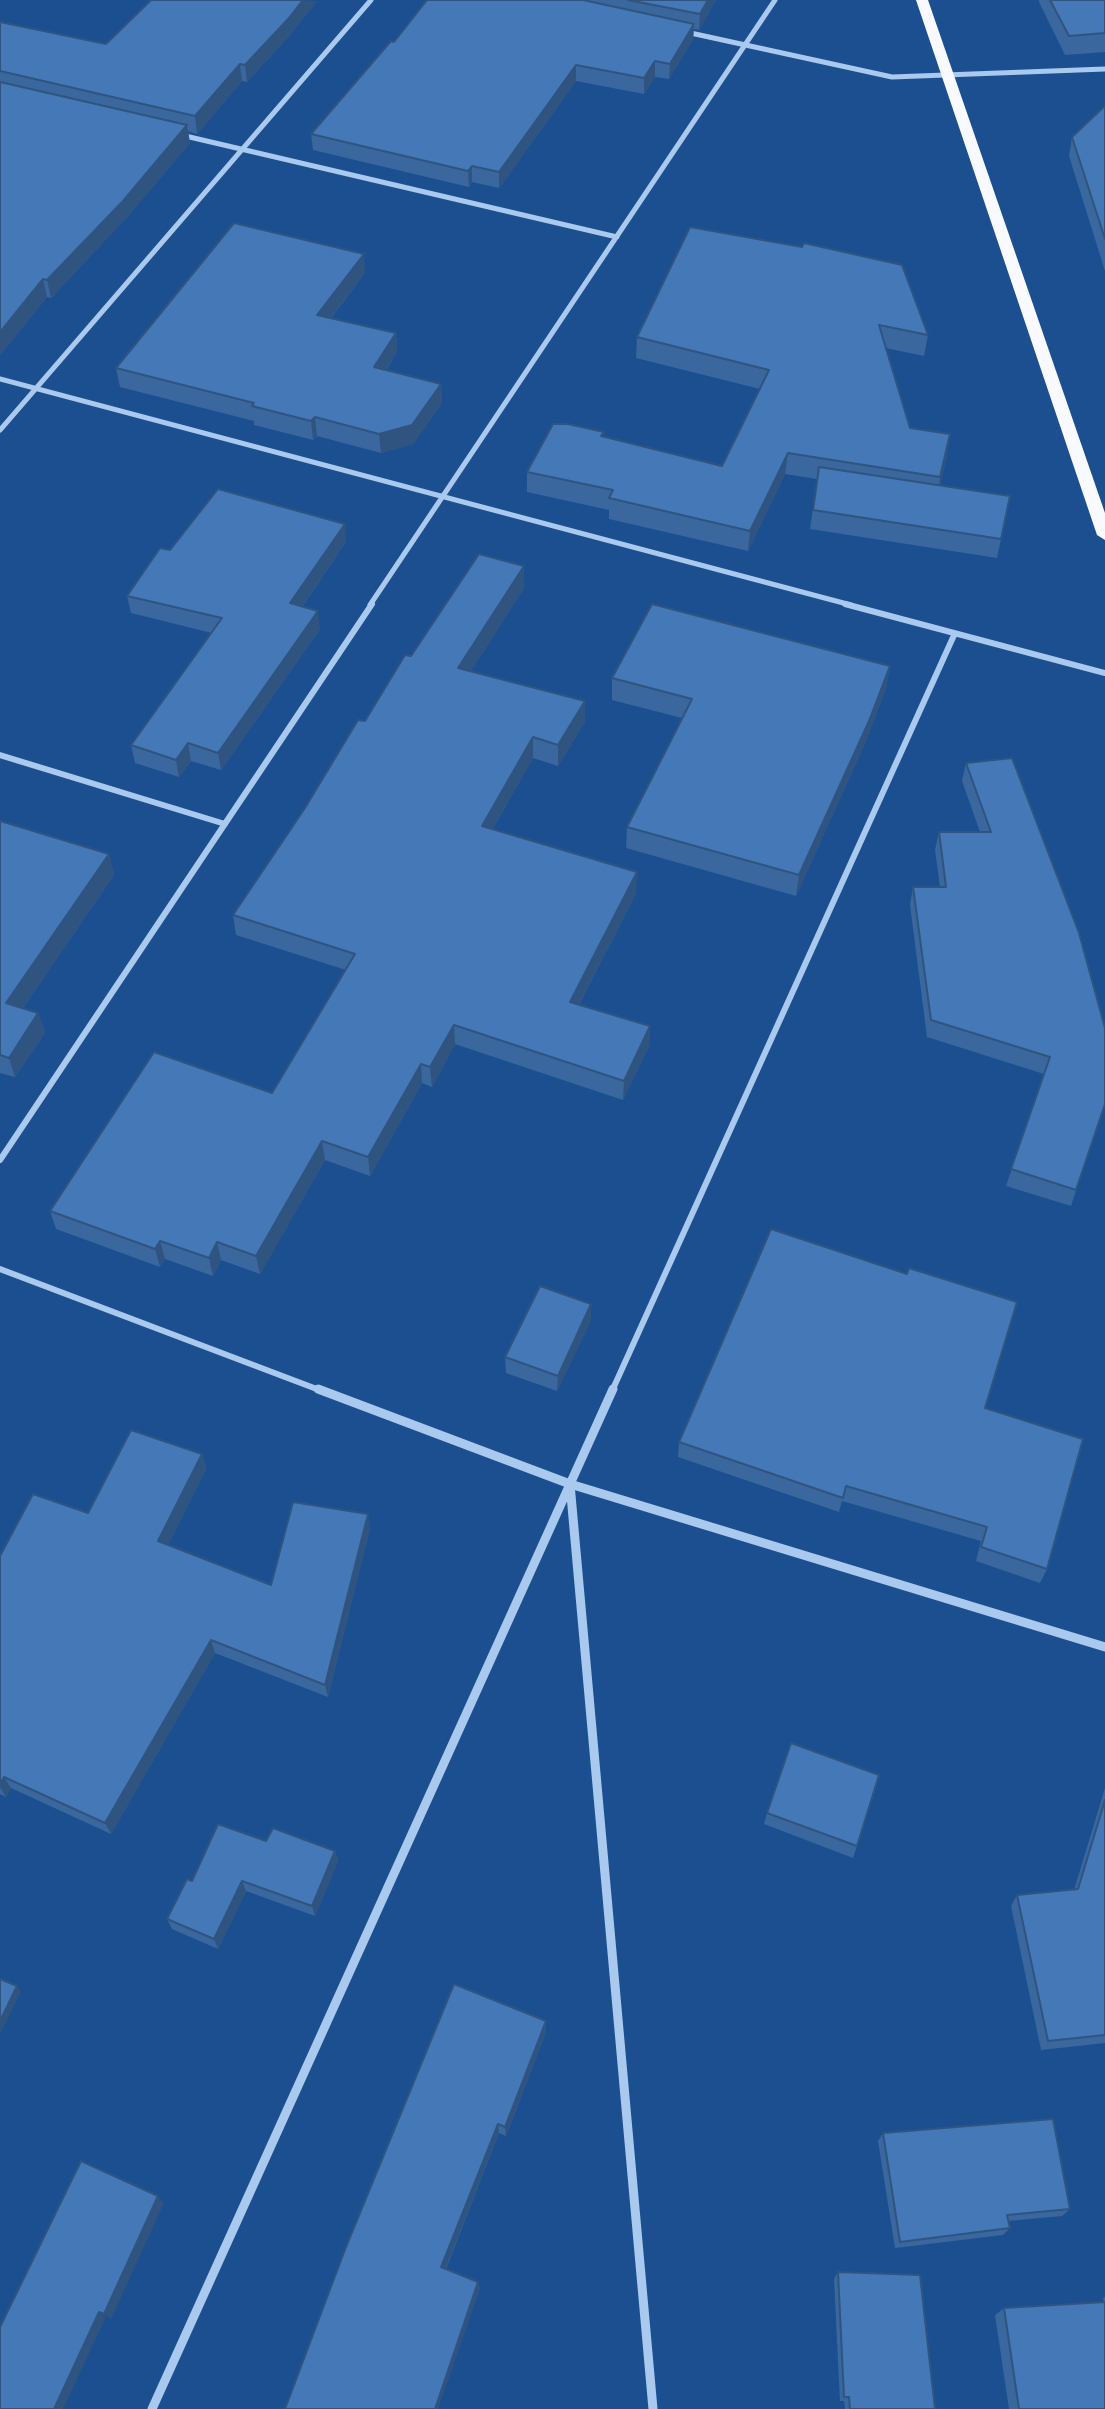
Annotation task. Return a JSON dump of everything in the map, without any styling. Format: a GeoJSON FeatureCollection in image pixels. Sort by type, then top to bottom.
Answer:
{"type":"FeatureCollection","features":[{"type":"Feature","properties":{"kind":"highway"},"geometry":{"type":"LineString","coordinates":[[922,0],[950,75],[1105,535]]}},
{"type":"Feature","properties":{"kind":"street"},"geometry":{"type":"LineString","coordinates":[[0,430],[371,0]]}},
{"type":"Feature","properties":{"kind":"street"},"geometry":{"type":"LineString","coordinates":[[0,1160],[775,0]]}},
{"type":"Feature","properties":{"kind":"street"},"geometry":{"type":"LineString","coordinates":[[679,31],[892,77],[1105,69]]}},
{"type":"Feature","properties":{"kind":"street"},"geometry":{"type":"LineString","coordinates":[[175,134],[617,237]]}},
{"type":"Feature","properties":{"kind":"street"},"geometry":{"type":"LineString","coordinates":[[0,379],[1105,673]]}},
{"type":"Feature","properties":{"kind":"street"},"geometry":{"type":"LineString","coordinates":[[152,2409],[955,633]]}},
{"type":"Feature","properties":{"kind":"street"},"geometry":{"type":"LineString","coordinates":[[0,755],[225,824]]}},
{"type":"Feature","properties":{"kind":"street"},"geometry":{"type":"LineString","coordinates":[[0,1269],[570,1484],[1105,1647]]}},
{"type":"Feature","properties":{"kind":"street"},"geometry":{"type":"LineString","coordinates":[[570,1484],[653,2409]]}},
{"type":"Feature","properties":{"kind":"building"},"geometry":{"type":"Polygon","coordinates":[[[151,0],[303,0],[245,65],[240,64],[195,116],[0,71],[0,22],[106,44],[151,0]]]}},
{"type":"Feature","properties":{"kind":"building"},"geometry":{"type":"Polygon","coordinates":[[[427,0],[583,0],[694,24],[670,64],[655,61],[644,78],[576,65],[499,172],[472,166],[468,171],[311,134],[391,41],[394,42],[427,0]]]}},
{"type":"Feature","properties":{"kind":"building"},"geometry":{"type":"Polygon","coordinates":[[[628,0],[708,0],[700,14],[628,0]]]}},
{"type":"Feature","properties":{"kind":"building"},"geometry":{"type":"Polygon","coordinates":[[[1050,0],[1105,0],[1105,33],[1069,36],[1050,0]]]}},
{"type":"Feature","properties":{"kind":"building"},"geometry":{"type":"Polygon","coordinates":[[[0,82],[187,125],[123,201],[47,280],[43,279],[0,332],[0,82]]]}},
{"type":"Feature","properties":{"kind":"building"},"geometry":{"type":"Polygon","coordinates":[[[1105,106],[1105,239],[1072,137],[1105,106]]]}},
{"type":"Feature","properties":{"kind":"building"},"geometry":{"type":"Polygon","coordinates":[[[234,223],[364,254],[317,315],[396,333],[374,367],[441,384],[412,425],[379,434],[315,417],[311,421],[252,406],[254,403],[116,368],[234,223]]]}},
{"type":"Feature","properties":{"kind":"building"},"geometry":{"type":"Polygon","coordinates":[[[690,227],[802,247],[804,243],[902,265],[928,335],[879,325],[910,428],[950,434],[940,477],[788,453],[750,531],[609,498],[613,490],[527,472],[553,424],[568,424],[604,432],[601,436],[722,466],[769,370],[637,337],[690,227]]]}},
{"type":"Feature","properties":{"kind":"building"},"geometry":{"type":"Polygon","coordinates":[[[819,467],[1010,496],[1001,539],[813,510],[819,467]]]}},
{"type":"Feature","properties":{"kind":"building"},"geometry":{"type":"Polygon","coordinates":[[[218,489],[345,524],[290,603],[318,611],[218,753],[188,743],[176,760],[131,745],[222,618],[127,596],[160,548],[170,550],[218,489]]]}},
{"type":"Feature","properties":{"kind":"building"},"geometry":{"type":"Polygon","coordinates":[[[479,554],[524,566],[458,668],[585,701],[558,745],[533,737],[482,826],[637,872],[570,1002],[650,1026],[624,1081],[454,1025],[430,1067],[421,1064],[368,1157],[322,1141],[256,1256],[217,1242],[209,1258],[160,1241],[155,1249],[50,1211],[154,1052],[272,1093],[355,954],[233,915],[305,808],[358,720],[365,721],[405,655],[411,656],[479,554]]]}},
{"type":"Feature","properties":{"kind":"building"},"geometry":{"type":"Polygon","coordinates":[[[652,604],[890,666],[869,721],[799,875],[627,827],[692,699],[612,678],[652,604]]]}},
{"type":"Feature","properties":{"kind":"building"},"geometry":{"type":"Polygon","coordinates":[[[1012,758],[1079,933],[1105,1028],[1105,1104],[1076,1190],[1011,1169],[1050,1057],[931,1020],[913,887],[946,887],[939,832],[991,832],[966,763],[1012,758]]]}},
{"type":"Feature","properties":{"kind":"building"},"geometry":{"type":"Polygon","coordinates":[[[0,821],[109,854],[6,1003],[38,1013],[9,1058],[0,1055],[0,821]]]}},
{"type":"Feature","properties":{"kind":"building"},"geometry":{"type":"Polygon","coordinates":[[[771,1229],[907,1274],[909,1268],[1017,1302],[985,1408],[1083,1439],[1047,1569],[981,1547],[987,1527],[846,1486],[843,1498],[679,1442],[771,1229]]]}},
{"type":"Feature","properties":{"kind":"building"},"geometry":{"type":"Polygon","coordinates":[[[540,1286],[591,1304],[558,1376],[505,1357],[540,1286]]]}},
{"type":"Feature","properties":{"kind":"building"},"geometry":{"type":"Polygon","coordinates":[[[131,1430],[202,1454],[158,1541],[271,1585],[293,1502],[368,1514],[325,1685],[211,1640],[105,1823],[4,1777],[0,1784],[0,1556],[33,1494],[88,1513],[131,1430]]]}},
{"type":"Feature","properties":{"kind":"building"},"geometry":{"type":"Polygon","coordinates":[[[791,1743],[879,1775],[857,1846],[767,1813],[791,1743]]]}},
{"type":"Feature","properties":{"kind":"building"},"geometry":{"type":"Polygon","coordinates":[[[1105,1800],[1105,2035],[1048,2041],[1017,1895],[1078,1889],[1105,1800]]]}},
{"type":"Feature","properties":{"kind":"building"},"geometry":{"type":"Polygon","coordinates":[[[218,1824],[266,1841],[273,1828],[335,1851],[312,1906],[242,1881],[214,1939],[167,1919],[187,1879],[192,1881],[218,1824]]]}},
{"type":"Feature","properties":{"kind":"building"},"geometry":{"type":"Polygon","coordinates":[[[0,1979],[17,1986],[0,2021],[0,1979]]]}},
{"type":"Feature","properties":{"kind":"building"},"geometry":{"type":"Polygon","coordinates":[[[454,1984],[546,2021],[505,2127],[498,2124],[441,2267],[478,2282],[435,2409],[285,2409],[346,2247],[454,1984]]]}},
{"type":"Feature","properties":{"kind":"building"},"geometry":{"type":"Polygon","coordinates":[[[1053,2119],[1070,2209],[1007,2215],[1010,2228],[900,2242],[883,2133],[1053,2119]]]}},
{"type":"Feature","properties":{"kind":"building"},"geometry":{"type":"Polygon","coordinates":[[[81,2161],[158,2196],[104,2314],[99,2312],[54,2409],[0,2409],[0,2327],[81,2161]]]}},
{"type":"Feature","properties":{"kind":"building"},"geometry":{"type":"Polygon","coordinates":[[[838,2272],[920,2275],[935,2409],[850,2409],[849,2397],[844,2397],[838,2272]]]}},
{"type":"Feature","properties":{"kind":"building"},"geometry":{"type":"Polygon","coordinates":[[[1105,2302],[1105,2409],[1019,2409],[1004,2308],[1105,2302]]]}}]}
